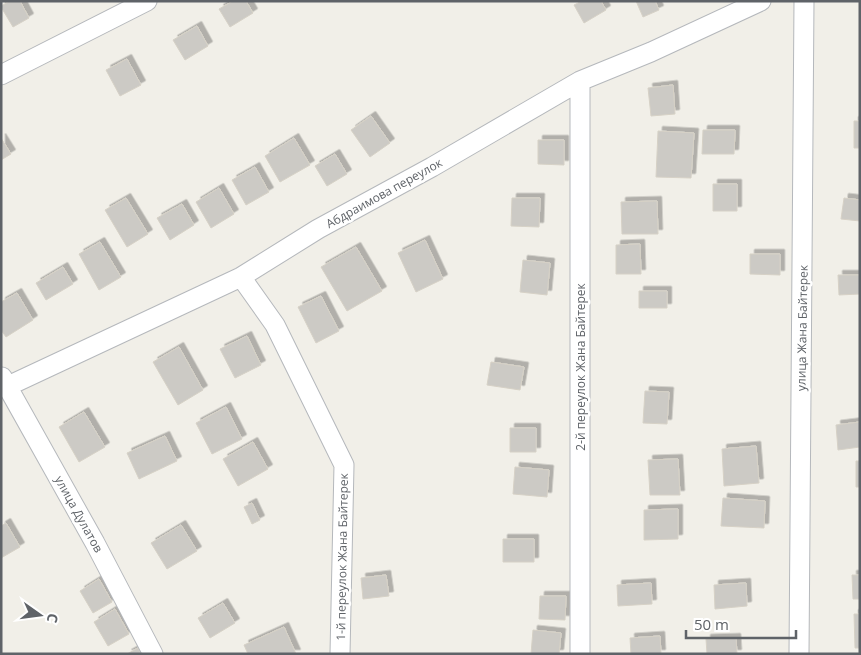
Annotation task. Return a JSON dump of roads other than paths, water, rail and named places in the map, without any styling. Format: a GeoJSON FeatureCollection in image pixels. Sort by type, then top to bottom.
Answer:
{"type":"FeatureCollection","features":[{"type":"Feature","properties":{"kind":"street"},"geometry":{"type":"LineString","coordinates":[[1,75],[147,1]]}},
{"type":"Feature","properties":{"kind":"street","name":"Абдраимова переулок"},"geometry":{"type":"LineString","coordinates":[[4,381],[241,277],[318,228],[440,162],[580,81],[651,52],[761,1]]}},
{"type":"Feature","properties":{"kind":"street","name":"улица Жана Байтерек"},"geometry":{"type":"LineString","coordinates":[[799,654],[804,1]]}},
{"type":"Feature","properties":{"kind":"street","name":"2-й переулок Жана Байтерек"},"geometry":{"type":"LineString","coordinates":[[580,81],[580,654]]}},
{"type":"Feature","properties":{"kind":"street","name":"1-й переулок Жана Байтерек"},"geometry":{"type":"LineString","coordinates":[[241,277],[275,325],[344,465],[340,654]]}},
{"type":"Feature","properties":{"kind":"street","name":"улица Дулатов"},"geometry":{"type":"LineString","coordinates":[[4,381],[95,543],[153,654]]}}]}
